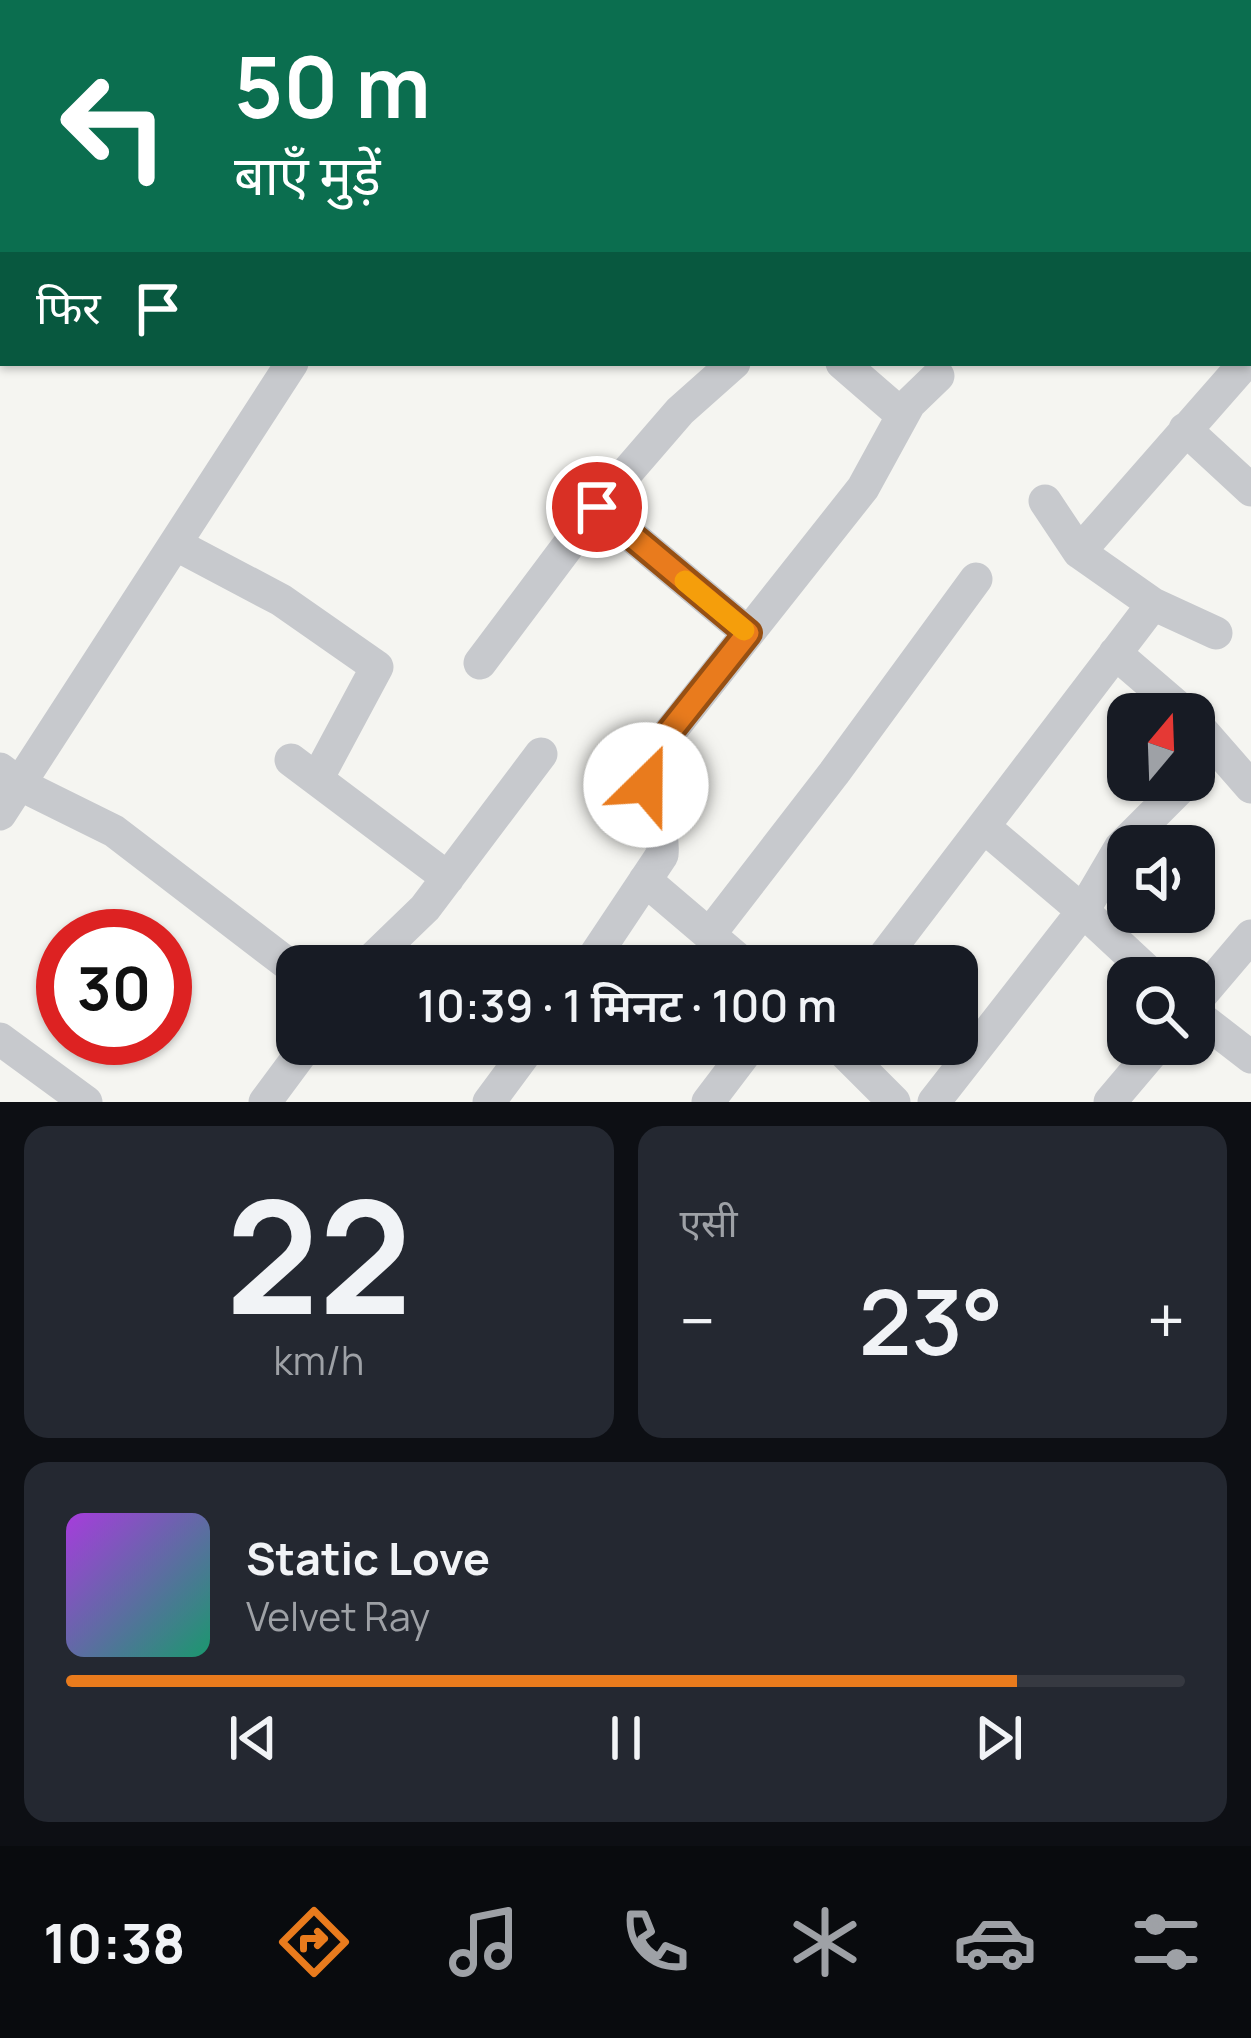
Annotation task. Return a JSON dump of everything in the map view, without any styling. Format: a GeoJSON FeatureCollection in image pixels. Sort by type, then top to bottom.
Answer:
{"type":"FeatureCollection","features":[{"type":"Feature","properties":{"kind":"street"},"geometry":{"type":"LineString","coordinates":[[0,814],[10,777],[175,544],[290,366]]}},
{"type":"Feature","properties":{"kind":"street"},"geometry":{"type":"LineString","coordinates":[[480,663],[597,507],[680,411],[731,366]]}},
{"type":"Feature","properties":{"kind":"street"},"geometry":{"type":"LineString","coordinates":[[845,366],[902,415]]}},
{"type":"Feature","properties":{"kind":"street"},"geometry":{"type":"LineString","coordinates":[[1078,552],[1243,366]]}},
{"type":"Feature","properties":{"kind":"street"},"geometry":{"type":"LineString","coordinates":[[602,945],[662,855],[664,837],[646,785],[647,760],[862,488],[909,404],[938,376]]}},
{"type":"Feature","properties":{"kind":"street"},"geometry":{"type":"LineString","coordinates":[[1185,429],[1251,490]]}},
{"type":"Feature","properties":{"kind":"street"},"geometry":{"type":"LineString","coordinates":[[1045,502],[1078,552],[1153,604],[1216,633]]}},
{"type":"Feature","properties":{"kind":"street"},"geometry":{"type":"LineString","coordinates":[[597,507],[748,633]]}},
{"type":"Feature","properties":{"kind":"street"},"geometry":{"type":"LineString","coordinates":[[175,544],[281,600],[377,668],[304,770],[448,878]]}},
{"type":"Feature","properties":{"kind":"street"},"geometry":{"type":"LineString","coordinates":[[709,935],[976,579]]}},
{"type":"Feature","properties":{"kind":"street"},"geometry":{"type":"LineString","coordinates":[[894,945],[1153,604]]}},
{"type":"Feature","properties":{"kind":"street"},"geometry":{"type":"LineString","coordinates":[[1115,653],[1162,693]]}},
{"type":"Feature","properties":{"kind":"street"},"geometry":{"type":"LineString","coordinates":[[1215,745],[1251,787]]}},
{"type":"Feature","properties":{"kind":"street"},"geometry":{"type":"LineString","coordinates":[[1215,753],[1219,749]]}},
{"type":"Feature","properties":{"kind":"street"},"geometry":{"type":"LineString","coordinates":[[387,945],[425,908],[541,754]]}},
{"type":"Feature","properties":{"kind":"street"},"geometry":{"type":"LineString","coordinates":[[10,777],[114,831],[276,955]]}},
{"type":"Feature","properties":{"kind":"street"},"geometry":{"type":"LineString","coordinates":[[934,1102],[1083,911],[1120,848],[1167,801]]}},
{"type":"Feature","properties":{"kind":"street"},"geometry":{"type":"LineString","coordinates":[[984,827],[1132,957]]}},
{"type":"Feature","properties":{"kind":"street"},"geometry":{"type":"LineString","coordinates":[[645,880],[721,945]]}},
{"type":"Feature","properties":{"kind":"street"},"geometry":{"type":"LineString","coordinates":[[1215,978],[1251,936]]}},
{"type":"Feature","properties":{"kind":"street"},"geometry":{"type":"LineString","coordinates":[[1215,1029],[1251,1057]]}},
{"type":"Feature","properties":{"kind":"street"},"geometry":{"type":"LineString","coordinates":[[0,1039],[86,1102]]}},
{"type":"Feature","properties":{"kind":"street"},"geometry":{"type":"LineString","coordinates":[[265,1102],[292,1065]]}},
{"type":"Feature","properties":{"kind":"street"},"geometry":{"type":"LineString","coordinates":[[490,1102],[517,1065]]}},
{"type":"Feature","properties":{"kind":"street"},"geometry":{"type":"LineString","coordinates":[[708,1102],[736,1065]]}},
{"type":"Feature","properties":{"kind":"street"},"geometry":{"type":"LineString","coordinates":[[857,1065],[894,1102]]}},
{"type":"Feature","properties":{"kind":"street"},"geometry":{"type":"LineString","coordinates":[[1111,1102],[1142,1065]]}},
{"type":"Feature","properties":{"kind":"slow traffic"},"geometry":{"type":"LineString","coordinates":[[685,581],[744,630]]}},
{"type":"Feature","properties":{"kind":"route"},"geometry":{"type":"LineString","coordinates":[[597,507],[748,633],[647,760],[646,785]]}}]}
